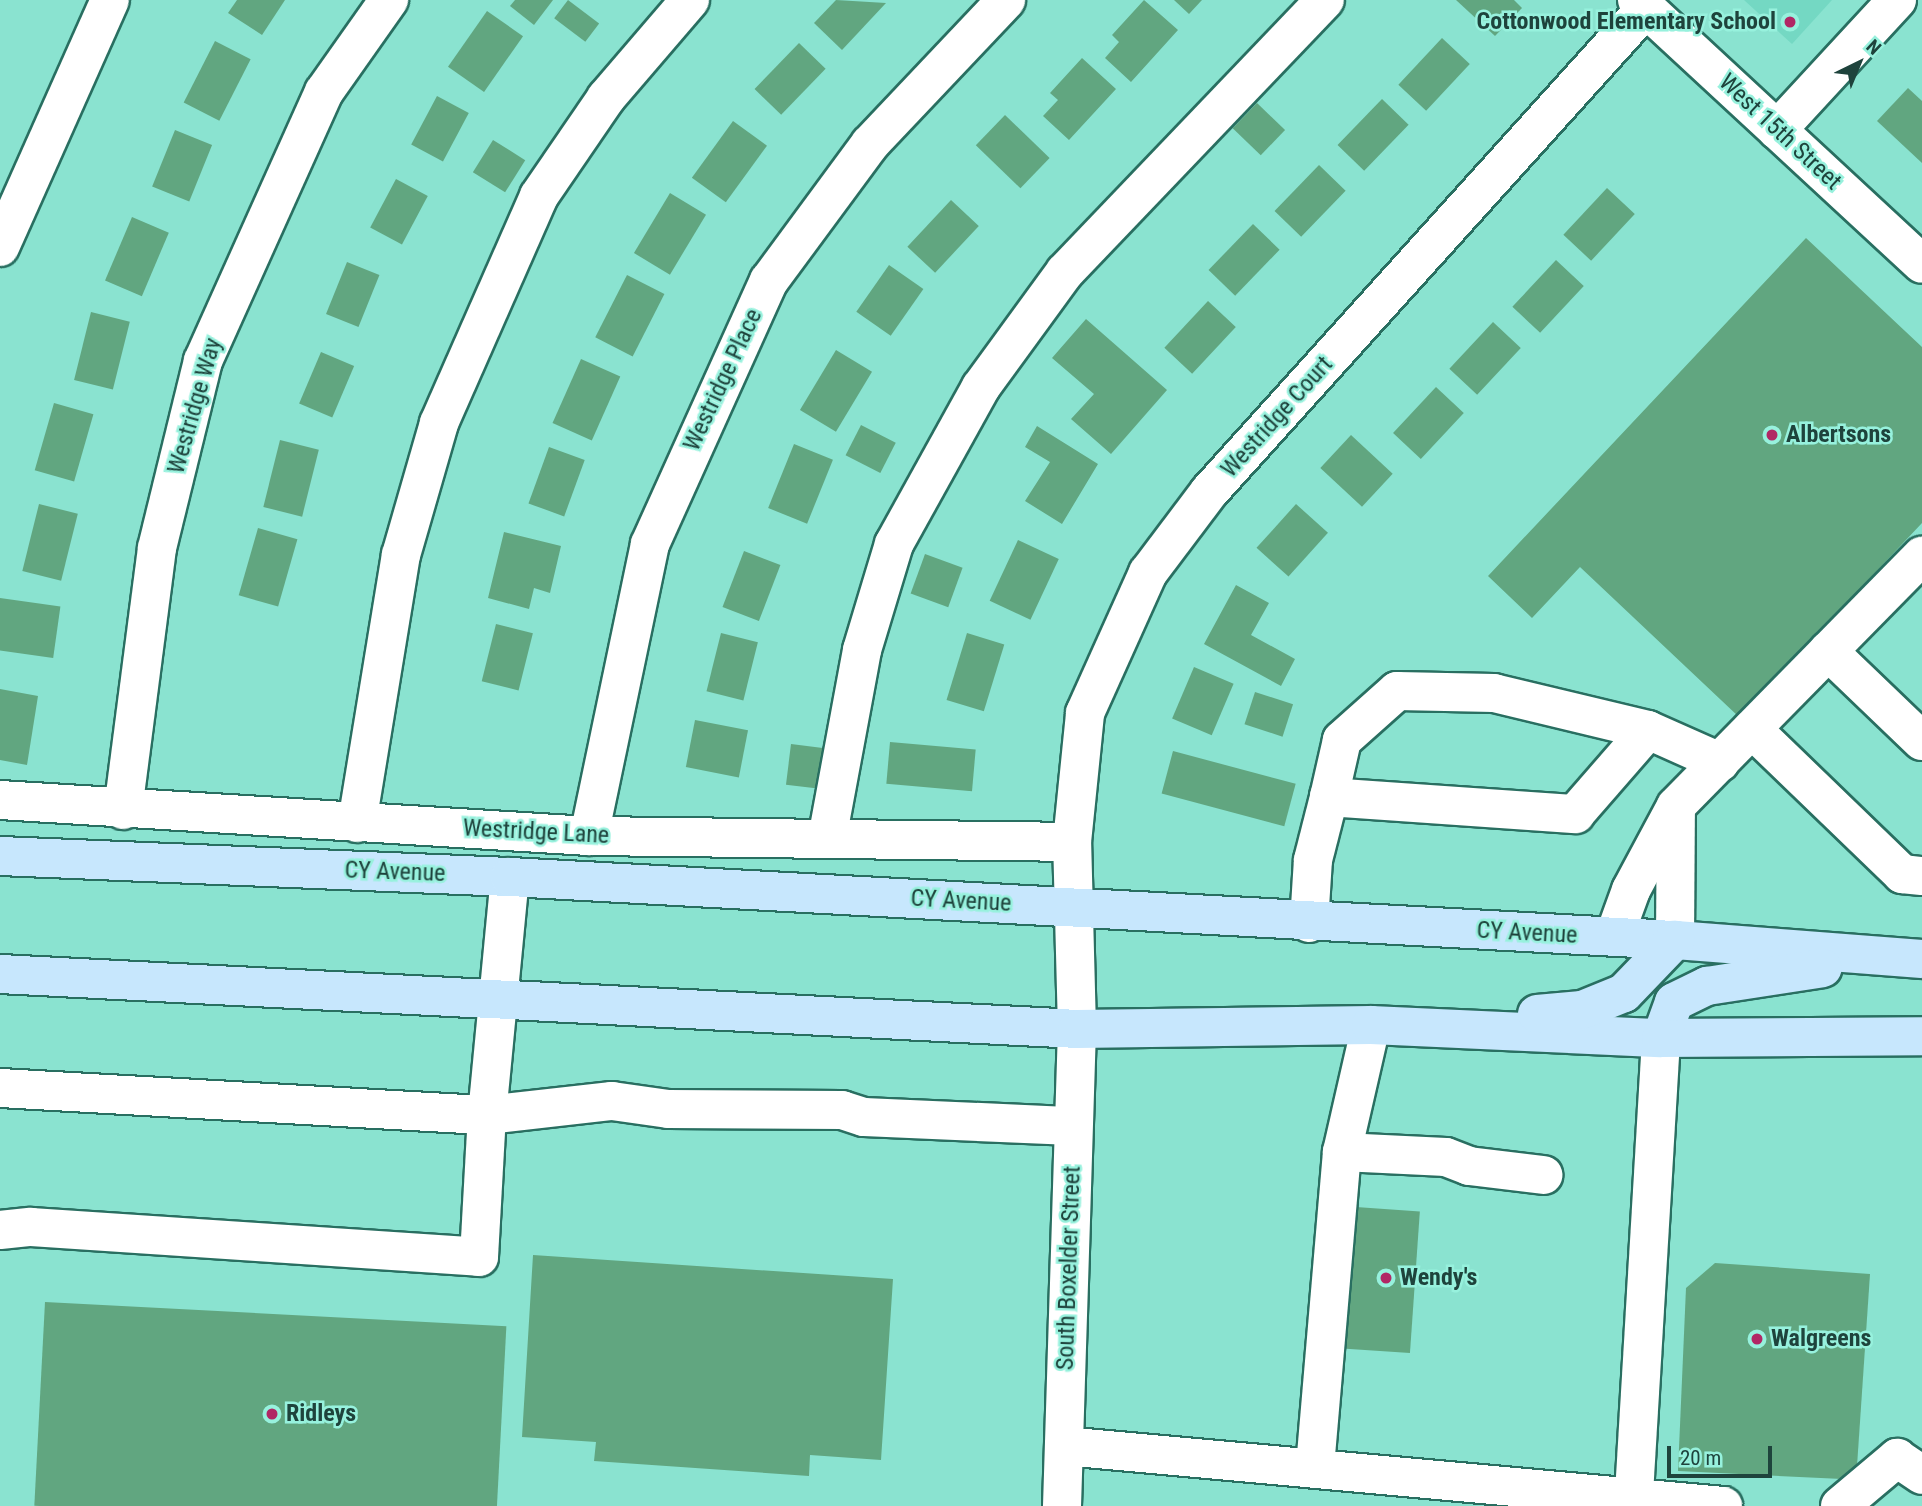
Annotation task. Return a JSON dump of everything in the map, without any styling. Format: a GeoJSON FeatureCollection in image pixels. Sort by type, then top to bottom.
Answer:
{"type":"FeatureCollection","features":[{"type":"Feature","properties":{"kind":"main road","name":"CY Avenue"},"geometry":{"type":"LineString","coordinates":[[0,856],[510,877],[1309,923],[1675,940],[1863,951],[1922,958]]}},
{"type":"Feature","properties":{"kind":"main road"},"geometry":{"type":"LineString","coordinates":[[1371,1025],[1419,1017],[1582,1010],[1624,993],[1675,940]]}},
{"type":"Feature","properties":{"kind":"main road"},"geometry":{"type":"LineString","coordinates":[[1661,1038],[1674,1002],[1707,986],[1836,967],[1863,951]]}},
{"type":"Feature","properties":{"kind":"main road"},"geometry":{"type":"LineString","coordinates":[[0,974],[498,996],[1077,1029],[1371,1025],[1661,1038],[1922,1036]]}},
{"type":"Feature","properties":{"kind":"street"},"geometry":{"type":"LineString","coordinates":[[0,247],[110,0]]}},
{"type":"Feature","properties":{"kind":"street","name":"Westridge Way"},"geometry":{"type":"LineString","coordinates":[[122,810],[157,548],[203,361],[324,92],[389,0]]}},
{"type":"Feature","properties":{"kind":"street"},"geometry":{"type":"LineString","coordinates":[[357,823],[401,555],[439,423],[539,196],[606,97],[690,0]]}},
{"type":"Feature","properties":{"kind":"street","name":"Westridge Place"},"geometry":{"type":"LineString","coordinates":[[589,836],[650,544],[769,281],[870,144],[1006,0]]}},
{"type":"Feature","properties":{"kind":"street"},"geometry":{"type":"LineString","coordinates":[[827,839],[862,650],[894,544],[981,387],[1065,272],[1325,0]]}},
{"type":"Feature","properties":{"kind":"street"},"geometry":{"type":"LineString","coordinates":[[1777,130],[1897,0]]}},
{"type":"Feature","properties":{"kind":"street","name":"West 15th Street"},"geometry":{"type":"LineString","coordinates":[[1642,4],[1922,264]]}},
{"type":"Feature","properties":{"kind":"street","name":"Westridge Court"},"geometry":{"type":"LineString","coordinates":[[1077,1029],[1076,908],[1072,842],[1085,713],[1148,573],[1209,492],[1642,4]]}},
{"type":"Feature","properties":{"kind":"street"},"geometry":{"type":"LineString","coordinates":[[1614,937],[1632,890],[1676,806],[1829,651],[1915,577]]}},
{"type":"Feature","properties":{"kind":"street"},"geometry":{"type":"LineString","coordinates":[[1829,651],[1922,741]]}},
{"type":"Feature","properties":{"kind":"street"},"geometry":{"type":"LineString","coordinates":[[1309,923],[1313,860],[1342,740],[1397,691],[1494,693],[1648,730],[1720,762]]}},
{"type":"Feature","properties":{"kind":"street"},"geometry":{"type":"LineString","coordinates":[[1752,729],[1902,874],[1922,876]]}},
{"type":"Feature","properties":{"kind":"street"},"geometry":{"type":"LineString","coordinates":[[1329,797],[1575,814],[1648,730]]}},
{"type":"Feature","properties":{"kind":"street","name":"Westridge Lane"},"geometry":{"type":"LineString","coordinates":[[0,800],[122,810],[589,836],[1072,842]]}},
{"type":"Feature","properties":{"kind":"street"},"geometry":{"type":"LineString","coordinates":[[1675,940],[1676,806]]}},
{"type":"Feature","properties":{"kind":"street"},"geometry":{"type":"LineString","coordinates":[[0,1230],[32,1227],[479,1257],[487,1115],[510,877]]}},
{"type":"Feature","properties":{"kind":"street"},"geometry":{"type":"LineString","coordinates":[[1315,1467],[1342,1152],[1371,1025]]}},
{"type":"Feature","properties":{"kind":"street","name":"South Boxelder Street"},"geometry":{"type":"LineString","coordinates":[[1062,1506],[1077,1029]]}},
{"type":"Feature","properties":{"kind":"street"},"geometry":{"type":"LineString","coordinates":[[1634,1494],[1661,1038]]}},
{"type":"Feature","properties":{"kind":"street"},"geometry":{"type":"LineString","coordinates":[[0,1088],[487,1115],[612,1101],[668,1109],[842,1110],[864,1117],[1073,1126]]}},
{"type":"Feature","properties":{"kind":"street"},"geometry":{"type":"LineString","coordinates":[[1342,1152],[1446,1157],[1469,1166],[1543,1175]]}},
{"type":"Feature","properties":{"kind":"street"},"geometry":{"type":"LineString","coordinates":[[1064,1446],[1634,1494],[1723,1506]]}},
{"type":"Feature","properties":{"kind":"street"},"geometry":{"type":"LineString","coordinates":[[1840,1506],[1909,1466]]}},
{"type":"Feature","properties":{"kind":"shaded area","name":"Cottonwood Elementary School"},"geometry":{"type":"Polygon","coordinates":[[[1744,0],[1832,0],[1792,44],[1744,0]]]}},
{"type":"Feature","properties":{"kind":"building"},"geometry":{"type":"Polygon","coordinates":[[[237,0],[285,0],[262,35],[228,13],[237,0]]]}},
{"type":"Feature","properties":{"kind":"building"},"geometry":{"type":"Polygon","coordinates":[[[515,0],[553,0],[534,25],[510,6],[515,0]]]}},
{"type":"Feature","properties":{"kind":"building"},"geometry":{"type":"Polygon","coordinates":[[[568,0],[599,23],[585,42],[554,18],[568,0]]]}},
{"type":"Feature","properties":{"kind":"building"},"geometry":{"type":"Polygon","coordinates":[[[836,0],[886,3],[842,50],[814,23],[836,0]]]}},
{"type":"Feature","properties":{"kind":"building"},"geometry":{"type":"Polygon","coordinates":[[[1144,0],[1178,30],[1131,82],[1105,58],[1119,42],[1112,35],[1144,0]]]}},
{"type":"Feature","properties":{"kind":"building"},"geometry":{"type":"Polygon","coordinates":[[[1174,0],[1202,0],[1189,14],[1174,0]]]}},
{"type":"Feature","properties":{"kind":"building"},"geometry":{"type":"Polygon","coordinates":[[[1456,0],[1514,0],[1522,8],[1495,36],[1456,0]]]}},
{"type":"Feature","properties":{"kind":"building"},"geometry":{"type":"Polygon","coordinates":[[[487,11],[523,36],[484,92],[448,67],[487,11]]]}},
{"type":"Feature","properties":{"kind":"building"},"geometry":{"type":"Polygon","coordinates":[[[1442,38],[1470,64],[1426,111],[1398,85],[1442,38]]]}},
{"type":"Feature","properties":{"kind":"building"},"geometry":{"type":"Polygon","coordinates":[[[215,41],[251,59],[219,121],[184,102],[215,41]]]}},
{"type":"Feature","properties":{"kind":"building"},"geometry":{"type":"Polygon","coordinates":[[[799,43],[826,69],[781,115],[755,89],[799,43]]]}},
{"type":"Feature","properties":{"kind":"building"},"geometry":{"type":"Polygon","coordinates":[[[1082,58],[1116,89],[1069,140],[1043,116],[1058,100],[1050,93],[1082,58]]]}},
{"type":"Feature","properties":{"kind":"building"},"geometry":{"type":"Polygon","coordinates":[[[1908,88],[1922,101],[1922,163],[1877,121],[1908,88]]]}},
{"type":"Feature","properties":{"kind":"building"},"geometry":{"type":"Polygon","coordinates":[[[437,96],[469,113],[443,161],[411,145],[437,96]]]}},
{"type":"Feature","properties":{"kind":"building"},"geometry":{"type":"Polygon","coordinates":[[[1382,99],[1409,125],[1364,171],[1338,145],[1382,99]]]}},
{"type":"Feature","properties":{"kind":"building"},"geometry":{"type":"Polygon","coordinates":[[[1257,103],[1285,130],[1261,155],[1233,128],[1257,103]]]}},
{"type":"Feature","properties":{"kind":"building"},"geometry":{"type":"Polygon","coordinates":[[[1005,115],[1050,158],[1020,188],[976,145],[1005,115]]]}},
{"type":"Feature","properties":{"kind":"building"},"geometry":{"type":"Polygon","coordinates":[[[733,121],[767,146],[726,202],[692,178],[733,121]]]}},
{"type":"Feature","properties":{"kind":"building"},"geometry":{"type":"Polygon","coordinates":[[[175,130],[212,145],[189,202],[152,187],[175,130]]]}},
{"type":"Feature","properties":{"kind":"building"},"geometry":{"type":"Polygon","coordinates":[[[493,140],[525,160],[505,192],[473,172],[493,140]]]}},
{"type":"Feature","properties":{"kind":"building"},"geometry":{"type":"Polygon","coordinates":[[[1319,165],[1346,191],[1301,237],[1275,211],[1319,165]]]}},
{"type":"Feature","properties":{"kind":"building"},"geometry":{"type":"Polygon","coordinates":[[[396,179],[428,196],[402,244],[370,228],[396,179]]]}},
{"type":"Feature","properties":{"kind":"building"},"geometry":{"type":"Polygon","coordinates":[[[1607,188],[1635,214],[1591,261],[1563,235],[1607,188]]]}},
{"type":"Feature","properties":{"kind":"building"},"geometry":{"type":"Polygon","coordinates":[[[670,193],[706,215],[670,275],[634,253],[670,193]]]}},
{"type":"Feature","properties":{"kind":"building"},"geometry":{"type":"Polygon","coordinates":[[[951,200],[979,226],[935,273],[907,247],[951,200]]]}},
{"type":"Feature","properties":{"kind":"building"},"geometry":{"type":"Polygon","coordinates":[[[132,217],[169,233],[142,296],[105,281],[132,217]]]}},
{"type":"Feature","properties":{"kind":"building"},"geometry":{"type":"Polygon","coordinates":[[[1253,224],[1280,250],[1235,296],[1209,270],[1253,224]]]}},
{"type":"Feature","properties":{"kind":"building","name":"Albertsons"},"geometry":{"type":"Polygon","coordinates":[[[1806,238],[1922,347],[1922,523],[1739,717],[1580,567],[1532,618],[1488,576],[1806,238]]]}},
{"type":"Feature","properties":{"kind":"building"},"geometry":{"type":"Polygon","coordinates":[[[1556,260],[1584,286],[1540,333],[1512,307],[1556,260]]]}},
{"type":"Feature","properties":{"kind":"building"},"geometry":{"type":"Polygon","coordinates":[[[347,262],[379,275],[358,327],[326,314],[347,262]]]}},
{"type":"Feature","properties":{"kind":"building"},"geometry":{"type":"Polygon","coordinates":[[[889,265],[923,289],[891,336],[856,312],[889,265]]]}},
{"type":"Feature","properties":{"kind":"building"},"geometry":{"type":"Polygon","coordinates":[[[627,275],[664,294],[633,356],[595,337],[627,275]]]}},
{"type":"Feature","properties":{"kind":"building"},"geometry":{"type":"Polygon","coordinates":[[[1208,301],[1236,327],[1192,374],[1164,348],[1208,301]]]}},
{"type":"Feature","properties":{"kind":"building"},"geometry":{"type":"Polygon","coordinates":[[[91,312],[130,322],[113,390],[74,380],[91,312]]]}},
{"type":"Feature","properties":{"kind":"building"},"geometry":{"type":"Polygon","coordinates":[[[1086,319],[1167,390],[1111,454],[1071,419],[1094,394],[1052,358],[1086,319]]]}},
{"type":"Feature","properties":{"kind":"building"},"geometry":{"type":"Polygon","coordinates":[[[1493,322],[1521,348],[1477,395],[1449,369],[1493,322]]]}},
{"type":"Feature","properties":{"kind":"building"},"geometry":{"type":"Polygon","coordinates":[[[836,350],[872,372],[836,432],[800,410],[836,350]]]}},
{"type":"Feature","properties":{"kind":"building"},"geometry":{"type":"Polygon","coordinates":[[[321,352],[354,366],[332,418],[299,404],[321,352]]]}},
{"type":"Feature","properties":{"kind":"building"},"geometry":{"type":"Polygon","coordinates":[[[581,359],[620,376],[592,440],[553,423],[581,359]]]}},
{"type":"Feature","properties":{"kind":"building"},"geometry":{"type":"Polygon","coordinates":[[[1436,387],[1464,413],[1421,459],[1393,433],[1436,387]]]}},
{"type":"Feature","properties":{"kind":"building"},"geometry":{"type":"Polygon","coordinates":[[[54,403],[93,414],[74,482],[35,470],[54,403]]]}},
{"type":"Feature","properties":{"kind":"building"},"geometry":{"type":"Polygon","coordinates":[[[861,425],[896,443],[880,473],[846,455],[861,425]]]}},
{"type":"Feature","properties":{"kind":"building"},"geometry":{"type":"Polygon","coordinates":[[[1037,426],[1098,464],[1062,524],[1025,501],[1050,462],[1025,447],[1037,426]]]}},
{"type":"Feature","properties":{"kind":"building"},"geometry":{"type":"Polygon","coordinates":[[[1351,435],[1393,474],[1362,507],[1320,468],[1351,435]]]}},
{"type":"Feature","properties":{"kind":"building"},"geometry":{"type":"Polygon","coordinates":[[[280,440],[319,450],[302,517],[263,507],[280,440]]]}},
{"type":"Feature","properties":{"kind":"building"},"geometry":{"type":"Polygon","coordinates":[[[794,444],[833,460],[807,524],[768,508],[794,444]]]}},
{"type":"Feature","properties":{"kind":"building"},"geometry":{"type":"Polygon","coordinates":[[[549,447],[585,460],[564,516],[528,503],[549,447]]]}},
{"type":"Feature","properties":{"kind":"building"},"geometry":{"type":"Polygon","coordinates":[[[39,504],[78,514],[61,581],[22,571],[39,504]]]}},
{"type":"Feature","properties":{"kind":"building"},"geometry":{"type":"Polygon","coordinates":[[[1296,504],[1328,533],[1288,577],[1257,548],[1296,504]]]}},
{"type":"Feature","properties":{"kind":"building"},"geometry":{"type":"Polygon","coordinates":[[[258,528],[297,539],[278,607],[239,595],[258,528]]]}},
{"type":"Feature","properties":{"kind":"building"},"geometry":{"type":"Polygon","coordinates":[[[504,532],[561,546],[550,593],[534,588],[529,609],[488,598],[504,532]]]}},
{"type":"Feature","properties":{"kind":"building"},"geometry":{"type":"Polygon","coordinates":[[[1018,540],[1059,559],[1030,620],[990,601],[1018,540]]]}},
{"type":"Feature","properties":{"kind":"building"},"geometry":{"type":"Polygon","coordinates":[[[744,551],[780,565],[759,621],[722,607],[744,551]]]}},
{"type":"Feature","properties":{"kind":"building"},"geometry":{"type":"Polygon","coordinates":[[[925,554],[963,568],[948,607],[911,593],[925,554]]]}},
{"type":"Feature","properties":{"kind":"building"},"geometry":{"type":"Polygon","coordinates":[[[1236,585],[1269,603],[1251,635],[1295,659],[1281,686],[1204,644],[1236,585]]]}},
{"type":"Feature","properties":{"kind":"building"},"geometry":{"type":"Polygon","coordinates":[[[0,598],[60,606],[53,658],[0,651],[0,598]]]}},
{"type":"Feature","properties":{"kind":"building"},"geometry":{"type":"Polygon","coordinates":[[[496,624],[533,633],[519,690],[482,681],[496,624]]]}},
{"type":"Feature","properties":{"kind":"building"},"geometry":{"type":"Polygon","coordinates":[[[721,633],[758,642],[743,700],[706,691],[721,633]]]}},
{"type":"Feature","properties":{"kind":"building"},"geometry":{"type":"Polygon","coordinates":[[[967,633],[1004,644],[984,711],[947,700],[967,633]]]}},
{"type":"Feature","properties":{"kind":"building"},"geometry":{"type":"Polygon","coordinates":[[[1194,667],[1234,684],[1212,735],[1172,719],[1194,667]]]}},
{"type":"Feature","properties":{"kind":"building"},"geometry":{"type":"Polygon","coordinates":[[[0,689],[38,696],[27,765],[0,760],[0,689]]]}},
{"type":"Feature","properties":{"kind":"building"},"geometry":{"type":"Polygon","coordinates":[[[1255,692],[1293,704],[1283,737],[1244,724],[1255,692]]]}},
{"type":"Feature","properties":{"kind":"building"},"geometry":{"type":"Polygon","coordinates":[[[695,720],[748,730],[739,777],[686,767],[695,720]]]}},
{"type":"Feature","properties":{"kind":"building"},"geometry":{"type":"Polygon","coordinates":[[[890,742],[976,749],[972,791],[886,784],[890,742]]]}},
{"type":"Feature","properties":{"kind":"building"},"geometry":{"type":"Polygon","coordinates":[[[791,744],[823,748],[818,789],[786,785],[791,744]]]}},
{"type":"Feature","properties":{"kind":"building"},"geometry":{"type":"Polygon","coordinates":[[[1173,751],[1296,784],[1284,826],[1162,794],[1173,751]]]}},
{"type":"Feature","properties":{"kind":"building"},"geometry":{"type":"Polygon","coordinates":[[[1356,1207],[1420,1211],[1410,1353],[1346,1349],[1356,1207]]]}},
{"type":"Feature","properties":{"kind":"building"},"geometry":{"type":"Polygon","coordinates":[[[533,1255],[893,1279],[881,1460],[810,1455],[809,1476],[594,1461],[596,1442],[522,1437],[533,1255]]]}},
{"type":"Feature","properties":{"kind":"building"},"geometry":{"type":"Polygon","coordinates":[[[1715,1263],[1870,1274],[1857,1466],[1842,1479],[1678,1471],[1686,1288],[1715,1263]]]}},
{"type":"Feature","properties":{"kind":"building","name":"Ridleys"},"geometry":{"type":"Polygon","coordinates":[[[45,1302],[506,1326],[497,1506],[34,1506],[45,1302]]]}},
{"type":"Feature","properties":{"kind":"place","name":"Cottonwood Elementary School"},"geometry":{"type":"Point","coordinates":[1790,22]}},
{"type":"Feature","properties":{"kind":"place","name":"Albertsons"},"geometry":{"type":"Point","coordinates":[1772,435]}},
{"type":"Feature","properties":{"kind":"place","name":"Wendy's"},"geometry":{"type":"Point","coordinates":[1386,1278]}},
{"type":"Feature","properties":{"kind":"place","name":"Walgreens"},"geometry":{"type":"Point","coordinates":[1757,1339]}},
{"type":"Feature","properties":{"kind":"place","name":"Ridleys"},"geometry":{"type":"Point","coordinates":[272,1414]}}]}
